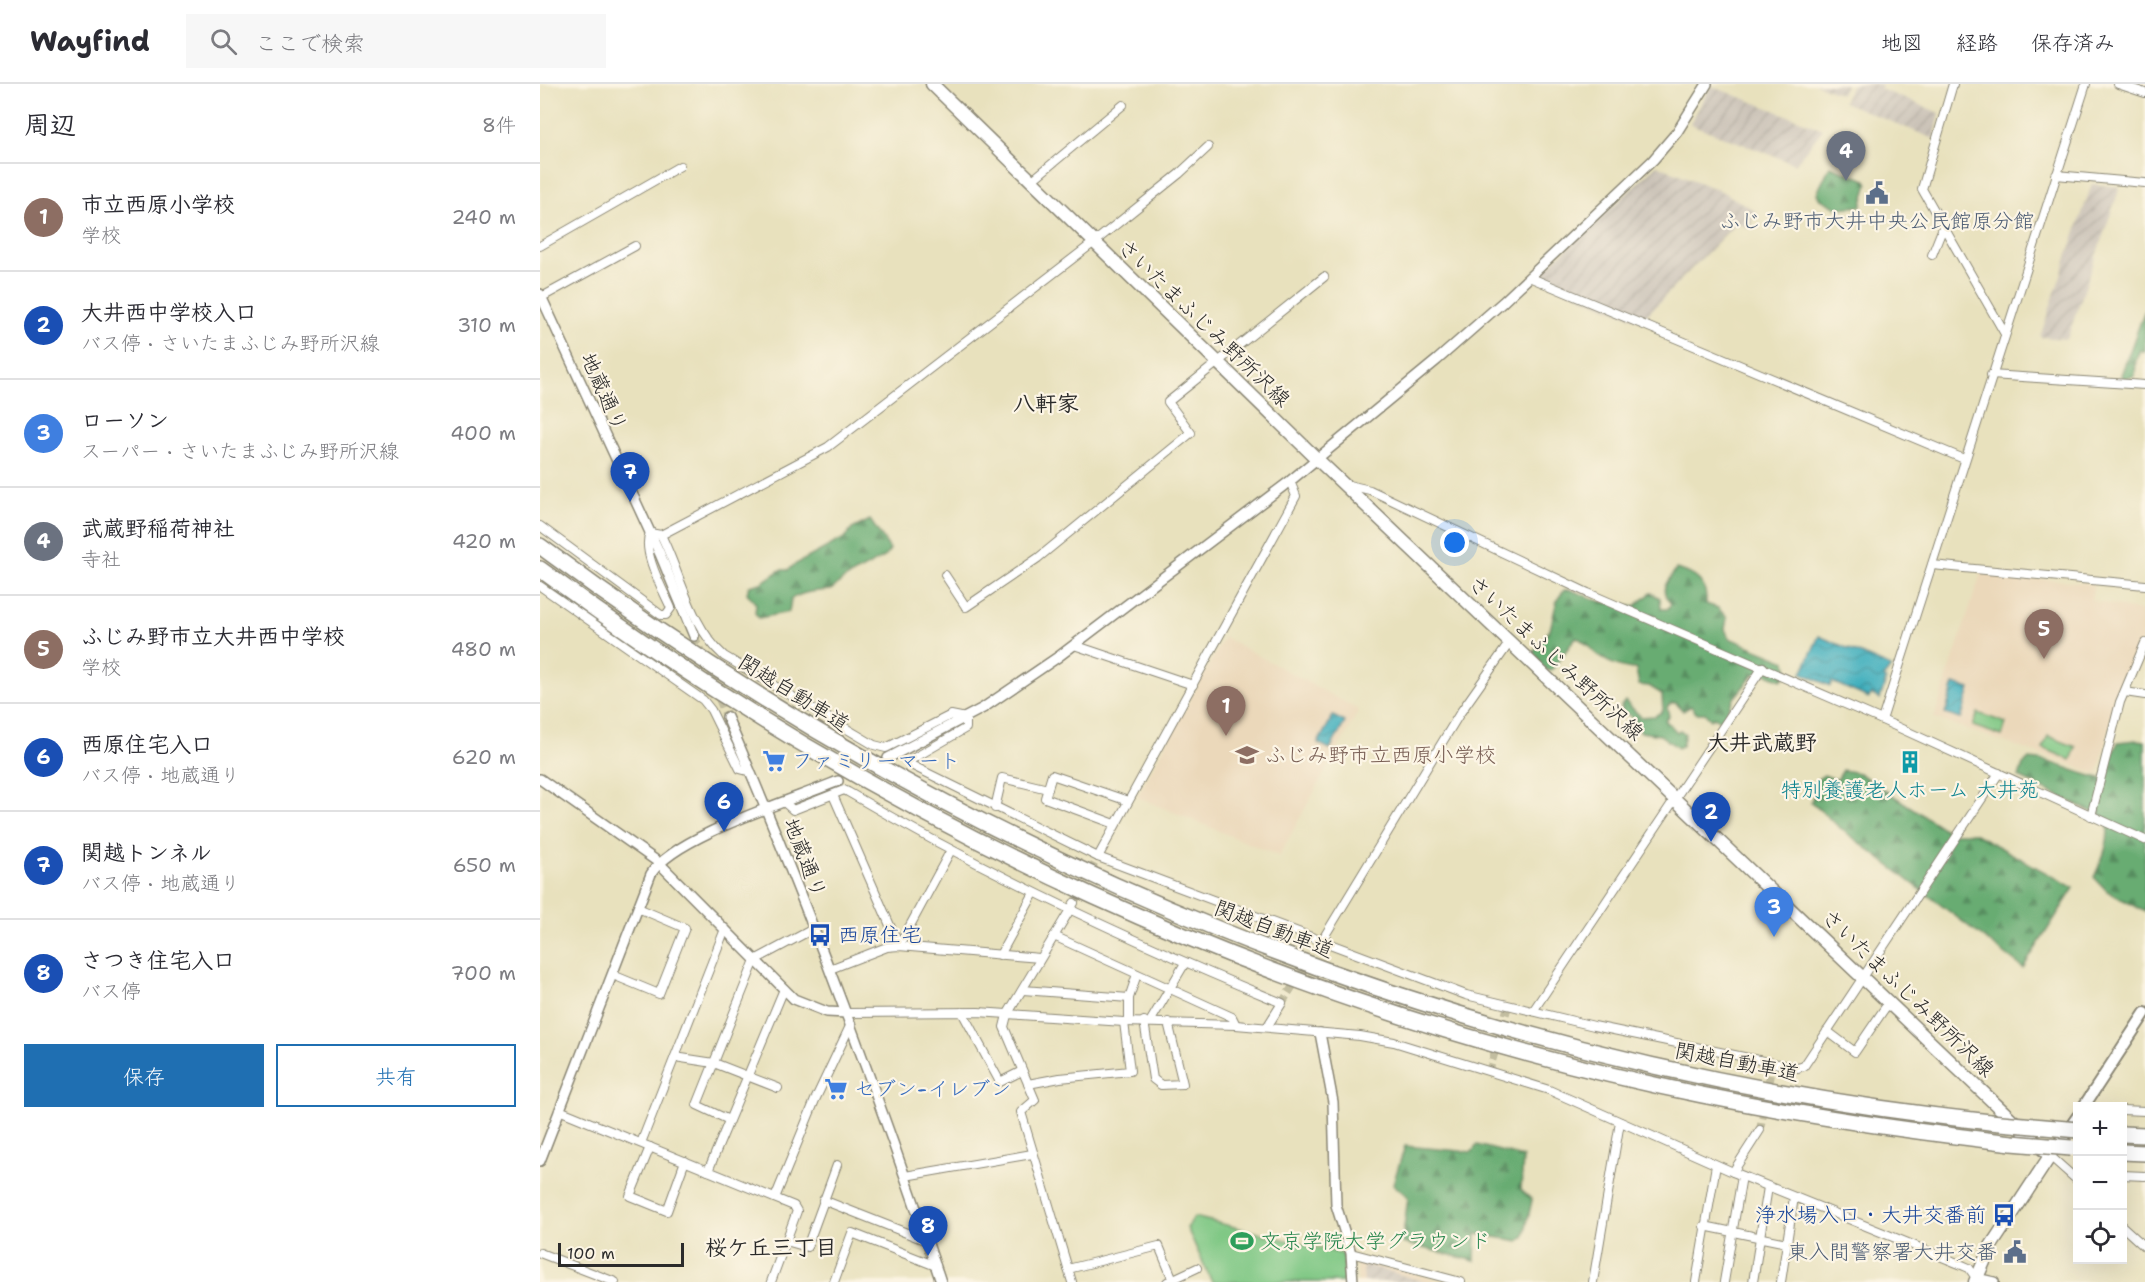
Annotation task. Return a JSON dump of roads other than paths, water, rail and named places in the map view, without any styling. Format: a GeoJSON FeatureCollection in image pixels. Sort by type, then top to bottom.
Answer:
{"type":"FeatureCollection","features":[{"type":"Feature","properties":{"kind":"highway","name":"関越自動車道"},"geometry":{"type":"LineString","coordinates":[[540,546],[640,620],[851,752],[1026,845],[1195,921],[1426,1006],[1609,1056],[1784,1093],[1885,1109],[2073,1130]]}},
{"type":"Feature","properties":{"kind":"highway","name":"関越自動車道"},"geometry":{"type":"LineString","coordinates":[[540,569],[704,683],[790,737],[929,816],[1066,884],[1243,959],[1421,1022],[1614,1075],[1777,1110],[2012,1143],[2073,1148]]}},
{"type":"Feature","properties":{"kind":"highway"},"geometry":{"type":"LineString","coordinates":[[2127,1134],[2145,1135]]}},
{"type":"Feature","properties":{"kind":"highway"},"geometry":{"type":"LineString","coordinates":[[2127,1152],[2145,1153]]}},
{"type":"Feature","properties":{"kind":"main road","name":"さいたまふじみ野所沢線"},"geometry":{"type":"LineString","coordinates":[[932,84],[1030,182],[1342,483],[2050,1156]]}},
{"type":"Feature","properties":{"kind":"main road"},"geometry":{"type":"LineString","coordinates":[[2089,1102],[2145,1013]]}},
{"type":"Feature","properties":{"kind":"main road"},"geometry":{"type":"LineString","coordinates":[[1975,1280],[1991,1246],[2073,1123]]}},
{"type":"Feature","properties":{"kind":"street"},"geometry":{"type":"LineString","coordinates":[[888,758],[966,718],[1074,645],[1290,480],[1437,360],[1653,160],[1677,132],[1707,84]]}},
{"type":"Feature","properties":{"kind":"street"},"geometry":{"type":"LineString","coordinates":[[1953,84],[1922,186],[2005,334]]}},
{"type":"Feature","properties":{"kind":"street"},"geometry":{"type":"LineString","coordinates":[[1882,720],[2086,84]]}},
{"type":"Feature","properties":{"kind":"street"},"geometry":{"type":"LineString","coordinates":[[2118,84],[2145,93]]}},
{"type":"Feature","properties":{"kind":"street"},"geometry":{"type":"LineString","coordinates":[[1030,182],[1123,105]]}},
{"type":"Feature","properties":{"kind":"street"},"geometry":{"type":"LineString","coordinates":[[540,526],[661,615],[666,615],[670,608],[647,551],[647,540],[650,533],[661,535],[828,447],[1093,243],[1179,174],[1208,147]]}},
{"type":"Feature","properties":{"kind":"street"},"geometry":{"type":"LineString","coordinates":[[540,246],[680,166]]}},
{"type":"Feature","properties":{"kind":"street"},"geometry":{"type":"LineString","coordinates":[[2056,175],[2145,183]]}},
{"type":"Feature","properties":{"kind":"street"},"geometry":{"type":"LineString","coordinates":[[1932,255],[1944,225]]}},
{"type":"Feature","properties":{"kind":"street"},"geometry":{"type":"LineString","coordinates":[[541,295],[634,246]]}},
{"type":"Feature","properties":{"kind":"street"},"geometry":{"type":"LineString","coordinates":[[1529,277],[1964,459]]}},
{"type":"Feature","properties":{"kind":"street"},"geometry":{"type":"LineString","coordinates":[[945,575],[966,607],[1038,558],[1191,433],[1168,402],[1324,278]]}},
{"type":"Feature","properties":{"kind":"street","name":"地蔵通り"},"geometry":{"type":"LineString","coordinates":[[541,295],[650,533],[694,636]]}},
{"type":"Feature","properties":{"kind":"street"},"geometry":{"type":"LineString","coordinates":[[1991,375],[2145,385]]}},
{"type":"Feature","properties":{"kind":"street"},"geometry":{"type":"LineString","coordinates":[[1098,857],[1114,824],[1296,496],[1290,480]]}},
{"type":"Feature","properties":{"kind":"street"},"geometry":{"type":"LineString","coordinates":[[1342,483],[1370,490],[1588,593],[1763,667],[2145,840]]}},
{"type":"Feature","properties":{"kind":"street"},"geometry":{"type":"LineString","coordinates":[[661,535],[701,629],[711,644],[724,656],[807,707],[874,745],[886,748],[951,715],[966,718]]}},
{"type":"Feature","properties":{"kind":"street"},"geometry":{"type":"LineString","coordinates":[[1932,565],[2145,585]]}},
{"type":"Feature","properties":{"kind":"street"},"geometry":{"type":"LineString","coordinates":[[540,586],[703,700],[711,710],[740,769],[751,772]]}},
{"type":"Feature","properties":{"kind":"street"},"geometry":{"type":"LineString","coordinates":[[1322,942],[1460,713],[1510,642]]}},
{"type":"Feature","properties":{"kind":"street"},"geometry":{"type":"LineString","coordinates":[[2091,816],[2125,692],[2145,643]]}},
{"type":"Feature","properties":{"kind":"street"},"geometry":{"type":"LineString","coordinates":[[1074,645],[1193,685]]}},
{"type":"Feature","properties":{"kind":"street"},"geometry":{"type":"LineString","coordinates":[[1533,1011],[1763,667]]}},
{"type":"Feature","properties":{"kind":"street"},"geometry":{"type":"LineString","coordinates":[[2125,692],[2145,695]]}},
{"type":"Feature","properties":{"kind":"street","name":"地蔵通り"},"geometry":{"type":"LineString","coordinates":[[728,717],[847,1013],[941,1282]]}},
{"type":"Feature","properties":{"kind":"street"},"geometry":{"type":"LineString","coordinates":[[966,718],[966,728],[909,761],[995,808],[1098,857],[1466,995],[1798,1068],[1804,1066],[1998,773]]}},
{"type":"Feature","properties":{"kind":"street"},"geometry":{"type":"LineString","coordinates":[[1114,824],[1045,798],[1052,776],[1128,801]]}},
{"type":"Feature","properties":{"kind":"street"},"geometry":{"type":"LineString","coordinates":[[995,808],[1002,777],[1048,789]]}},
{"type":"Feature","properties":{"kind":"street"},"geometry":{"type":"LineString","coordinates":[[540,779],[658,862],[784,989],[806,1005],[837,1014],[962,1012],[1127,1022],[1236,1024],[1394,1042],[1549,1090],[1768,1187],[1970,1268],[1975,1280],[1994,1282]]}},
{"type":"Feature","properties":{"kind":"street"},"geometry":{"type":"LineString","coordinates":[[540,1161],[658,862],[708,832],[838,782]]}},
{"type":"Feature","properties":{"kind":"street"},"geometry":{"type":"LineString","coordinates":[[785,803],[793,810],[844,790],[1034,893],[1072,907],[1185,963],[1282,1003],[1267,1027]]}},
{"type":"Feature","properties":{"kind":"street"},"geometry":{"type":"LineString","coordinates":[[833,795],[899,946]]}},
{"type":"Feature","properties":{"kind":"street"},"geometry":{"type":"LineString","coordinates":[[899,946],[951,850]]}},
{"type":"Feature","properties":{"kind":"street"},"geometry":{"type":"LineString","coordinates":[[1000,955],[1034,893]]}},
{"type":"Feature","properties":{"kind":"street"},"geometry":{"type":"LineString","coordinates":[[1072,907],[1007,1015],[1004,1027],[1035,1100],[1021,1112],[1072,1282]]}},
{"type":"Feature","properties":{"kind":"street"},"geometry":{"type":"LineString","coordinates":[[613,975],[659,994],[685,928],[638,908]]}},
{"type":"Feature","properties":{"kind":"street"},"geometry":{"type":"LineString","coordinates":[[641,1143],[725,929]]}},
{"type":"Feature","properties":{"kind":"street"},"geometry":{"type":"LineString","coordinates":[[729,1120],[698,1106],[755,960],[813,929]]}},
{"type":"Feature","properties":{"kind":"street"},"geometry":{"type":"LineString","coordinates":[[1054,936],[1232,1017],[1236,1024]]}},
{"type":"Feature","properties":{"kind":"street"},"geometry":{"type":"LineString","coordinates":[[830,969],[887,947],[899,946],[1040,958]]}},
{"type":"Feature","properties":{"kind":"street"},"geometry":{"type":"LineString","coordinates":[[1168,1022],[1183,1084],[1161,1085],[1153,1079],[1147,1022],[1185,963]]}},
{"type":"Feature","properties":{"kind":"street"},"geometry":{"type":"LineString","coordinates":[[1028,1084],[1071,1076],[1130,1071],[1127,1022],[1129,998],[1137,974]]}},
{"type":"Feature","properties":{"kind":"street"},"geometry":{"type":"LineString","coordinates":[[708,1171],[784,989]]}},
{"type":"Feature","properties":{"kind":"street"},"geometry":{"type":"LineString","coordinates":[[1023,990],[1129,998]]}},
{"type":"Feature","properties":{"kind":"street"},"geometry":{"type":"LineString","coordinates":[[1827,1030],[1855,1052],[1888,1002]]}},
{"type":"Feature","properties":{"kind":"street"},"geometry":{"type":"LineString","coordinates":[[962,1012],[1000,1082],[1022,1071]]}},
{"type":"Feature","properties":{"kind":"street"},"geometry":{"type":"LineString","coordinates":[[776,1198],[815,1100],[851,1024]]}},
{"type":"Feature","properties":{"kind":"street"},"geometry":{"type":"LineString","coordinates":[[1320,1033],[1333,1102],[1336,1205],[1351,1253],[1353,1282]]}},
{"type":"Feature","properties":{"kind":"street"},"geometry":{"type":"LineString","coordinates":[[675,1057],[714,1063],[778,1088]]}},
{"type":"Feature","properties":{"kind":"street"},"geometry":{"type":"LineString","coordinates":[[559,1110],[794,1206],[797,1211],[771,1282]]}},
{"type":"Feature","properties":{"kind":"street"},"geometry":{"type":"LineString","coordinates":[[2127,1110],[2145,1111]]}},
{"type":"Feature","properties":{"kind":"street"},"geometry":{"type":"LineString","coordinates":[[1593,1282],[1620,1122]]}},
{"type":"Feature","properties":{"kind":"street"},"geometry":{"type":"LineString","coordinates":[[1733,1172],[1760,1130]]}},
{"type":"Feature","properties":{"kind":"street"},"geometry":{"type":"LineString","coordinates":[[650,1147],[630,1196],[667,1211],[685,1161]]}},
{"type":"Feature","properties":{"kind":"street"},"geometry":{"type":"LineString","coordinates":[[905,1176],[1032,1154]]}},
{"type":"Feature","properties":{"kind":"street"},"geometry":{"type":"LineString","coordinates":[[2050,1156],[2073,1173]]}},
{"type":"Feature","properties":{"kind":"street"},"geometry":{"type":"LineString","coordinates":[[786,1241],[807,1247],[837,1165]]}},
{"type":"Feature","properties":{"kind":"street"},"geometry":{"type":"LineString","coordinates":[[1696,1282],[1716,1165]]}},
{"type":"Feature","properties":{"kind":"street"},"geometry":{"type":"LineString","coordinates":[[2127,1175],[2145,1176]]}},
{"type":"Feature","properties":{"kind":"street"},"geometry":{"type":"LineString","coordinates":[[1724,1282],[1742,1176]]}},
{"type":"Feature","properties":{"kind":"street"},"geometry":{"type":"LineString","coordinates":[[1753,1282],[1768,1187]]}},
{"type":"Feature","properties":{"kind":"street"},"geometry":{"type":"LineString","coordinates":[[1781,1282],[1794,1197]]}},
{"type":"Feature","properties":{"kind":"street"},"geometry":{"type":"LineString","coordinates":[[823,1200],[927,1241]]}},
{"type":"Feature","properties":{"kind":"street"},"geometry":{"type":"LineString","coordinates":[[1704,1226],[1787,1243]]}},
{"type":"Feature","properties":{"kind":"street"},"geometry":{"type":"LineString","coordinates":[[2127,1231],[2145,1247]]}},
{"type":"Feature","properties":{"kind":"street"},"geometry":{"type":"LineString","coordinates":[[834,1282],[852,1233],[936,1266]]}},
{"type":"Feature","properties":{"kind":"street"},"geometry":{"type":"LineString","coordinates":[[1068,1269],[1159,1246],[1171,1281],[1197,1268]]}},
{"type":"Feature","properties":{"kind":"street"},"geometry":{"type":"LineString","coordinates":[[540,1253],[615,1282]]}},
{"type":"Feature","properties":{"kind":"street"},"geometry":{"type":"LineString","coordinates":[[1351,1253],[1461,1282]]}},
{"type":"Feature","properties":{"kind":"water"},"geometry":{"type":"Polygon","coordinates":[[[1819,636],[1891,667],[1884,676],[1886,680],[1880,699],[1871,694],[1869,698],[1832,682],[1830,686],[1802,673],[1819,636]]]}},
{"type":"Feature","properties":{"kind":"water"},"geometry":{"type":"Polygon","coordinates":[[[1954,684],[1970,689],[1961,719],[1945,714],[1954,684]]]}},
{"type":"Feature","properties":{"kind":"water"},"geometry":{"type":"Polygon","coordinates":[[[1333,716],[1345,722],[1330,749],[1318,743],[1333,716]]]}},
{"type":"Feature","properties":{"kind":"tunnel"},"geometry":{"type":"LineString","coordinates":[[694,636],[727,717]]}},
{"type":"Feature","properties":{"kind":"tunnel"},"geometry":{"type":"LineString","coordinates":[[1074,903],[1098,857]]}},
{"type":"Feature","properties":{"kind":"tunnel"},"geometry":{"type":"LineString","coordinates":[[1282,1003],[1321,942]]}},
{"type":"Feature","properties":{"kind":"tunnel"},"geometry":{"type":"LineString","coordinates":[[1489,1072],[1508,1006]]}},
{"type":"Feature","properties":{"kind":"tunnel"},"geometry":{"type":"LineString","coordinates":[[1760,1130],[1772,1063]]}},
{"type":"Feature","properties":{"kind":"place","name":"武蔵野稲荷神社"},"geometry":{"type":"Point","coordinates":[1846,181]}},
{"type":"Feature","properties":{"kind":"place","name":"ふじみ野市大井中央公民館原分館"},"geometry":{"type":"Point","coordinates":[1877,193]}},
{"type":"Feature","properties":{"kind":"place","name":"関越トンネル"},"geometry":{"type":"Point","coordinates":[630,502]}},
{"type":"Feature","properties":{"kind":"place","name":"ふじみ野市立大井西中学校"},"geometry":{"type":"Point","coordinates":[2044,659]}},
{"type":"Feature","properties":{"kind":"place","name":"市立西原小学校"},"geometry":{"type":"Point","coordinates":[1226,736]}},
{"type":"Feature","properties":{"kind":"place","name":"ふじみ野市立西原小学校"},"geometry":{"type":"Point","coordinates":[1247,755]}},
{"type":"Feature","properties":{"kind":"place","name":"ファミリーマート"},"geometry":{"type":"Point","coordinates":[774,761]}},
{"type":"Feature","properties":{"kind":"place","name":"特別養護老人ホーム 大井苑"},"geometry":{"type":"Point","coordinates":[1910,762]}},
{"type":"Feature","properties":{"kind":"place","name":"西原住宅入口"},"geometry":{"type":"Point","coordinates":[724,832]}},
{"type":"Feature","properties":{"kind":"place","name":"大井西中学校入口"},"geometry":{"type":"Point","coordinates":[1711,842]}},
{"type":"Feature","properties":{"kind":"place","name":"西原住宅"},"geometry":{"type":"Point","coordinates":[820,935]}},
{"type":"Feature","properties":{"kind":"place","name":"ローソン"},"geometry":{"type":"Point","coordinates":[1774,937]}},
{"type":"Feature","properties":{"kind":"place","name":"セブン-イレブン"},"geometry":{"type":"Point","coordinates":[836,1089]}},
{"type":"Feature","properties":{"kind":"place","name":"浄水場入口・大井交番前"},"geometry":{"type":"Point","coordinates":[2004,1215]}},
{"type":"Feature","properties":{"kind":"place","name":"文京学院大学グラウンド"},"geometry":{"type":"Point","coordinates":[1242,1241]}},
{"type":"Feature","properties":{"kind":"place","name":"東入間警察署大井交番"},"geometry":{"type":"Point","coordinates":[2015,1252]}},
{"type":"Feature","properties":{"kind":"place","name":"さつき住宅入口"},"geometry":{"type":"Point","coordinates":[928,1256]}},
{"type":"Feature","properties":{"kind":"district","name":"八軒家"},"geometry":{"type":"Point","coordinates":[1046,403]}},
{"type":"Feature","properties":{"kind":"district","name":"大井武蔵野"},"geometry":{"type":"Point","coordinates":[1762,742]}},
{"type":"Feature","properties":{"kind":"district","name":"桜ケ丘三丁目"},"geometry":{"type":"Point","coordinates":[771,1247]}}]}
